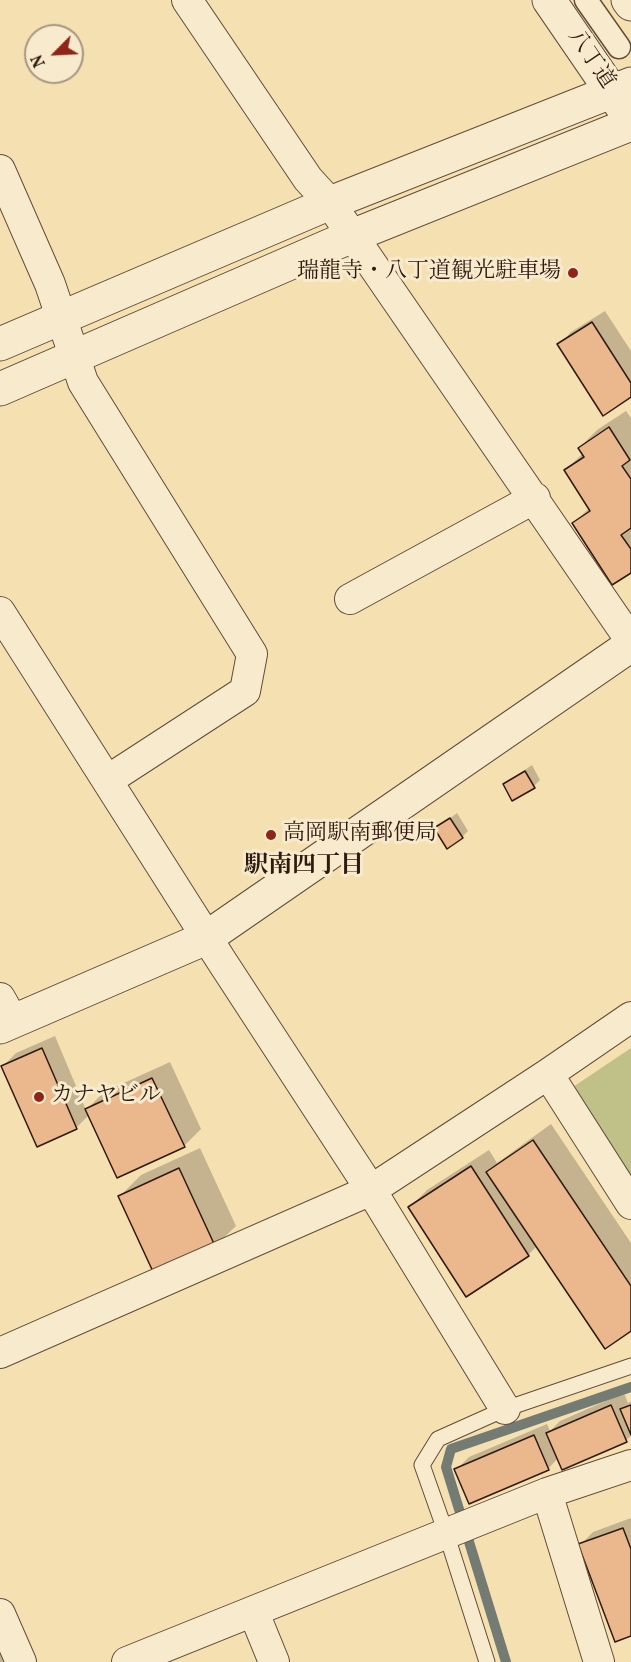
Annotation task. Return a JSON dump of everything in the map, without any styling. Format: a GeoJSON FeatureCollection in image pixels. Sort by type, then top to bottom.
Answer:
{"type":"FeatureCollection","features":[{"type":"Feature","properties":{"kind":"street"},"geometry":{"type":"LineString","coordinates":[[4,1015],[206,938],[631,643],[535,498],[330,203],[308,179],[187,0]]}},
{"type":"Feature","properties":{"kind":"street","name":"八丁道"},"geometry":{"type":"LineString","coordinates":[[549,0],[622,88],[631,122]]}},
{"type":"Feature","properties":{"kind":"street"},"geometry":{"type":"LineString","coordinates":[[586,0],[619,47]]}},
{"type":"Feature","properties":{"kind":"street"},"geometry":{"type":"LineString","coordinates":[[628,0],[631,4]]}},
{"type":"Feature","properties":{"kind":"street"},"geometry":{"type":"LineString","coordinates":[[0,344],[330,203],[622,88]]}},
{"type":"Feature","properties":{"kind":"street"},"geometry":{"type":"LineString","coordinates":[[0,389],[352,236],[631,122]]}},
{"type":"Feature","properties":{"kind":"street"},"geometry":{"type":"LineString","coordinates":[[0,170],[62,317],[83,382],[252,654],[245,691],[108,780]]}},
{"type":"Feature","properties":{"kind":"street"},"geometry":{"type":"LineString","coordinates":[[351,599],[535,498]]}},
{"type":"Feature","properties":{"kind":"street"},"geometry":{"type":"LineString","coordinates":[[0,612],[206,938],[371,1190],[505,1409]]}},
{"type":"Feature","properties":{"kind":"street"},"geometry":{"type":"LineString","coordinates":[[0,1353],[371,1190],[631,1017]]}},
{"type":"Feature","properties":{"kind":"street"},"geometry":{"type":"LineString","coordinates":[[548,1074],[631,1204]]}},
{"type":"Feature","properties":{"kind":"street"},"geometry":{"type":"LineString","coordinates":[[127,1662],[254,1613],[547,1493],[631,1465]]}},
{"type":"Feature","properties":{"kind":"street"},"geometry":{"type":"LineString","coordinates":[[547,1493],[599,1662]]}},
{"type":"Feature","properties":{"kind":"street"},"geometry":{"type":"LineString","coordinates":[[254,1613],[274,1662]]}},
{"type":"Feature","properties":{"kind":"street"},"geometry":{"type":"LineString","coordinates":[[0,1614],[21,1662]]}},
{"type":"Feature","properties":{"kind":"lane"},"geometry":{"type":"LineString","coordinates":[[487,1662],[447,1533],[422,1465],[438,1439],[505,1409],[631,1366]]}},
{"type":"Feature","properties":{"kind":"green space"},"geometry":{"type":"Polygon","coordinates":[[[631,1048],[631,1181],[573,1087],[631,1048]]]}},
{"type":"Feature","properties":{"kind":"building"},"geometry":{"type":"Polygon","coordinates":[[[592,322],[631,383],[631,397],[603,416],[557,344],[592,322]]]}},
{"type":"Feature","properties":{"kind":"building"},"geometry":{"type":"Polygon","coordinates":[[[609,427],[630,460],[622,466],[631,479],[631,528],[621,535],[631,549],[631,573],[612,585],[572,523],[590,511],[564,470],[584,457],[578,448],[609,427]]]}},
{"type":"Feature","properties":{"kind":"building"},"geometry":{"type":"Polygon","coordinates":[[[525,771],[535,788],[512,801],[503,784],[525,771]]]}},
{"type":"Feature","properties":{"kind":"building"},"geometry":{"type":"Polygon","coordinates":[[[450,818],[463,838],[447,849],[434,828],[450,818]]]}},
{"type":"Feature","properties":{"kind":"building","name":"カナヤビル"},"geometry":{"type":"Polygon","coordinates":[[[42,1048],[77,1129],[37,1147],[1,1066],[42,1048]]]}},
{"type":"Feature","properties":{"kind":"building"},"geometry":{"type":"Polygon","coordinates":[[[152,1078],[185,1147],[117,1178],[85,1109],[152,1078]]]}},
{"type":"Feature","properties":{"kind":"building"},"geometry":{"type":"Polygon","coordinates":[[[533,1140],[631,1286],[631,1331],[605,1349],[486,1172],[533,1140]]]}},
{"type":"Feature","properties":{"kind":"building"},"geometry":{"type":"Polygon","coordinates":[[[471,1166],[529,1256],[466,1297],[408,1207],[471,1166]]]}},
{"type":"Feature","properties":{"kind":"building"},"geometry":{"type":"Polygon","coordinates":[[[179,1168],[216,1248],[155,1276],[118,1196],[179,1168]]]}},
{"type":"Feature","properties":{"kind":"building"},"geometry":{"type":"Polygon","coordinates":[[[611,1405],[627,1442],[562,1470],[546,1433],[611,1405]]]}},
{"type":"Feature","properties":{"kind":"building"},"geometry":{"type":"Polygon","coordinates":[[[631,1405],[631,1435],[620,1409],[631,1405]]]}},
{"type":"Feature","properties":{"kind":"building"},"geometry":{"type":"Polygon","coordinates":[[[534,1435],[549,1470],[469,1504],[454,1469],[534,1435]]]}},
{"type":"Feature","properties":{"kind":"building"},"geometry":{"type":"Polygon","coordinates":[[[623,1528],[631,1549],[631,1636],[615,1642],[578,1544],[623,1528]]]}},
{"type":"Feature","properties":{"kind":"waterway"},"geometry":{"type":"LineString","coordinates":[[506,1662],[446,1467],[451,1449],[631,1387]]}},
{"type":"Feature","properties":{"kind":"place","name":"瑞龍寺・八丁道観光駐車場"},"geometry":{"type":"Point","coordinates":[573,273]}},
{"type":"Feature","properties":{"kind":"place","name":"高岡駅南郵便局"},"geometry":{"type":"Point","coordinates":[271,835]}},
{"type":"Feature","properties":{"kind":"place","name":"カナヤビル"},"geometry":{"type":"Point","coordinates":[39,1097]}},
{"type":"Feature","properties":{"kind":"district","name":"駅南四丁目"},"geometry":{"type":"Point","coordinates":[304,868]}}]}
